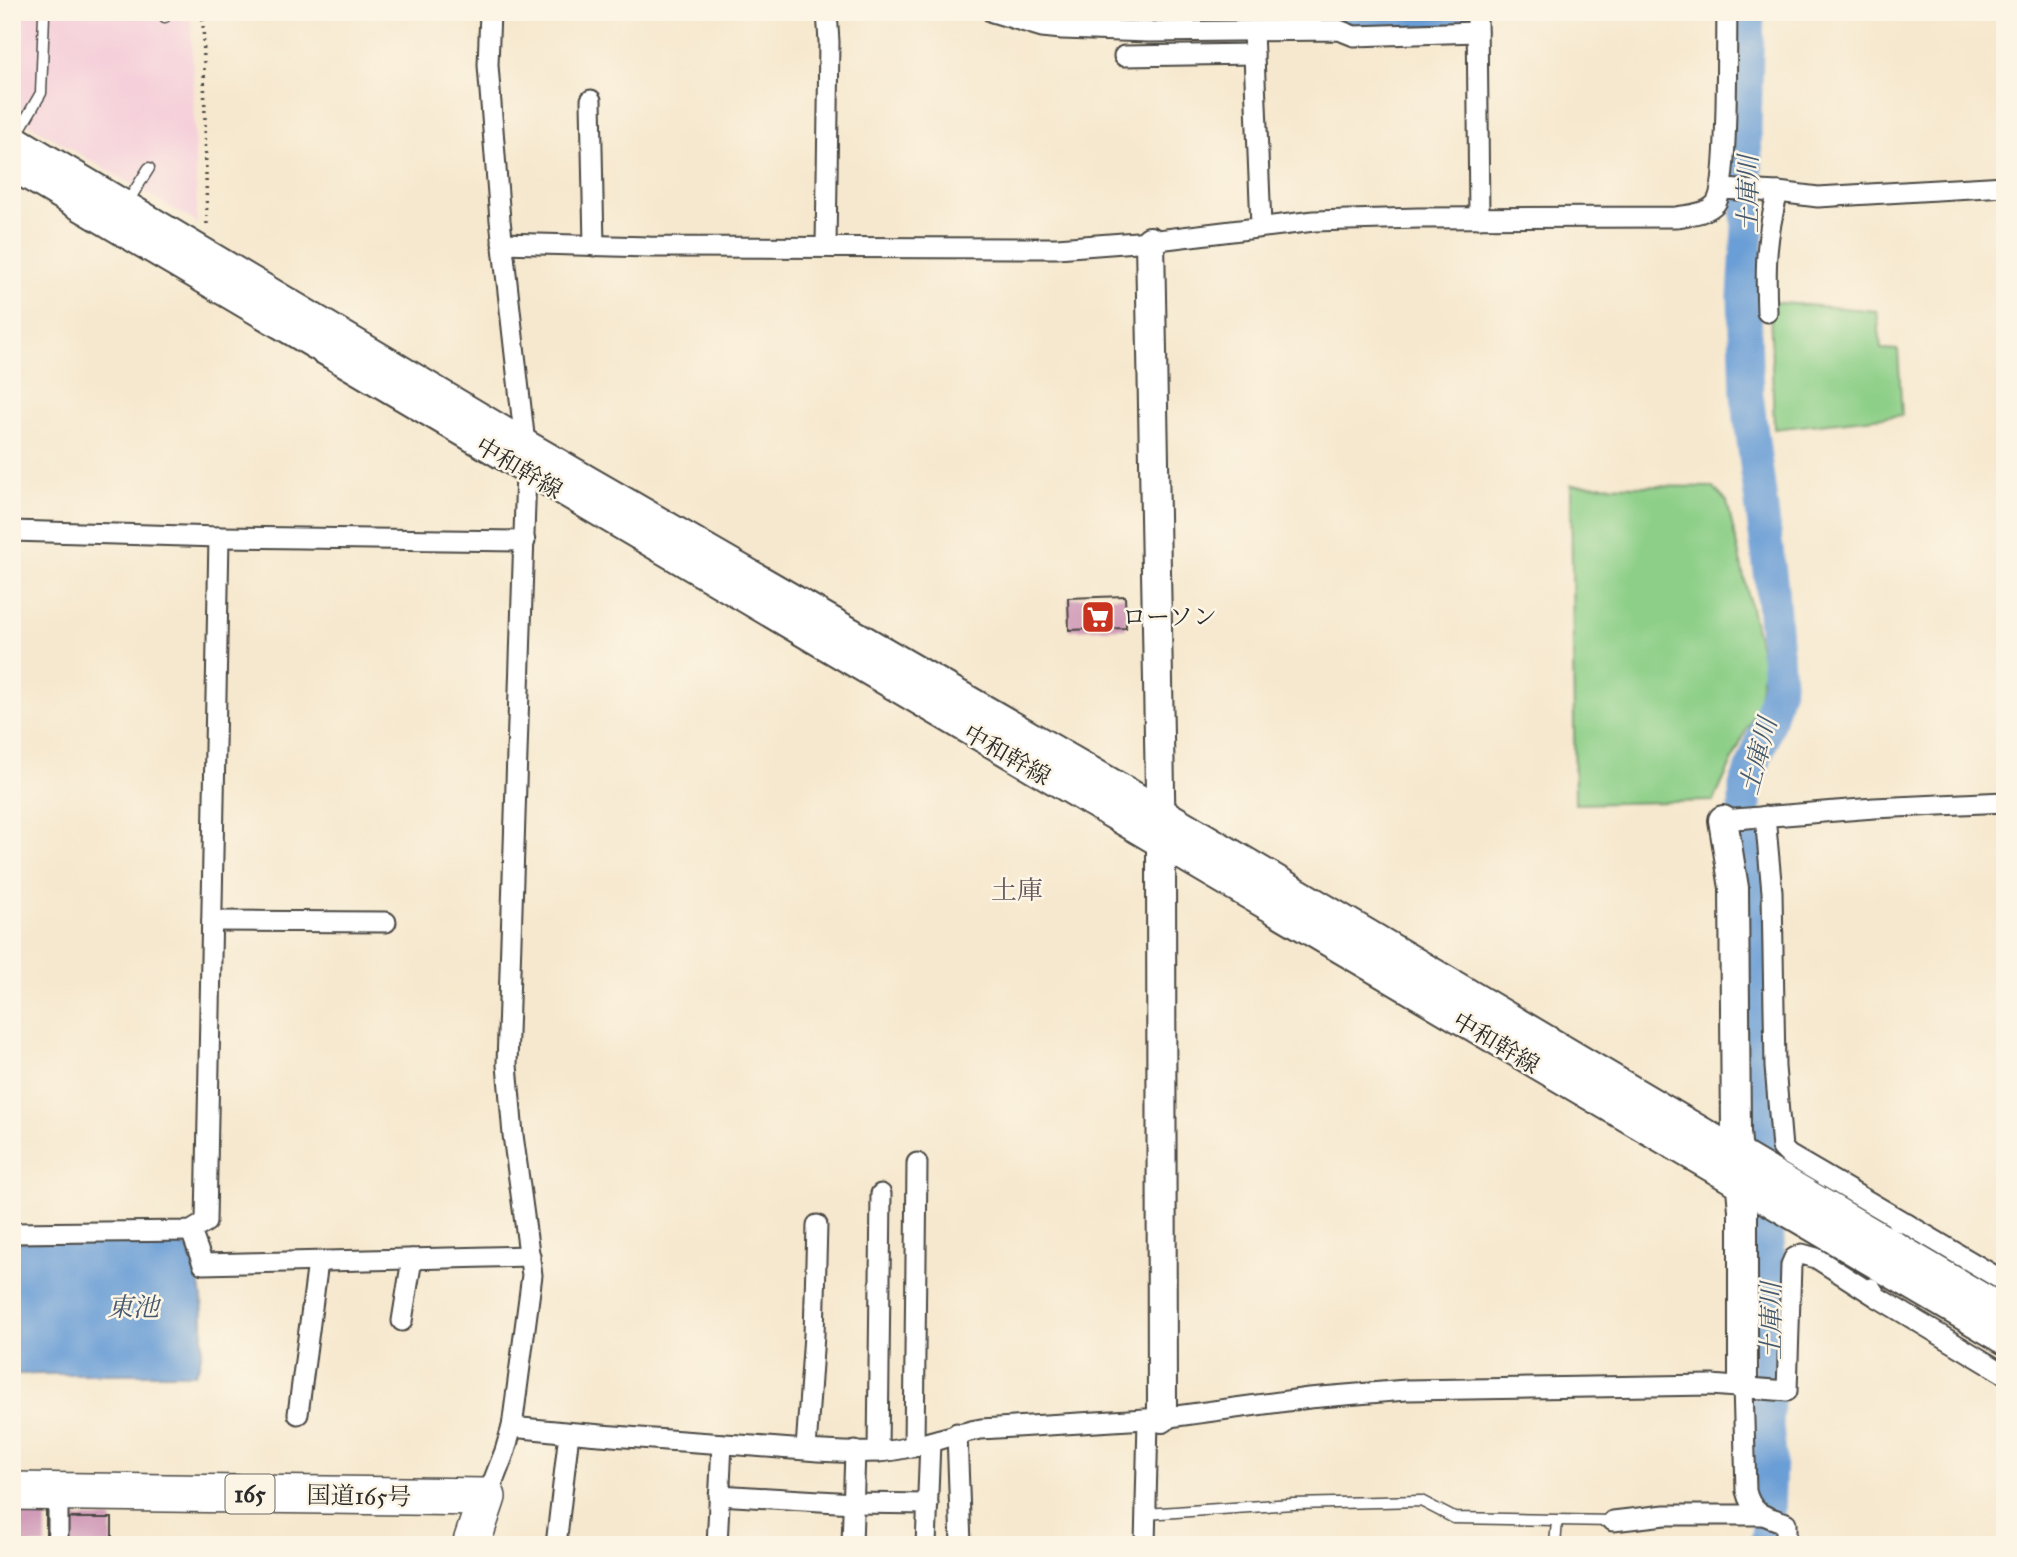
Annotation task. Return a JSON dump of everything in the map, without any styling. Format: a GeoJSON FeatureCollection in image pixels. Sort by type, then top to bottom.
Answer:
{"type":"FeatureCollection","features":[{"type":"Feature","properties":{"kind":"highway","name":"国道165号"},"geometry":{"type":"LineString","coordinates":[[12,1491],[487,1497]]}},
{"type":"Feature","properties":{"kind":"highway"},"geometry":{"type":"LineString","coordinates":[[471,1545],[487,1497]]}},
{"type":"Feature","properties":{"kind":"main road","name":"中和幹線"},"geometry":{"type":"LineString","coordinates":[[13,148],[125,206],[525,444],[1160,810],[2005,1311]]}},
{"type":"Feature","properties":{"kind":"main road","name":"中和幹線"},"geometry":{"type":"LineString","coordinates":[[13,148],[526,472],[1837,1244],[2005,1340]]}},
{"type":"Feature","properties":{"kind":"main road"},"geometry":{"type":"LineString","coordinates":[[1150,241],[1161,846],[1155,1419]]}},
{"type":"Feature","properties":{"kind":"main road"},"geometry":{"type":"LineString","coordinates":[[1723,820],[1734,888],[1747,1191],[1743,1386]]}},
{"type":"Feature","properties":{"kind":"street"},"geometry":{"type":"LineString","coordinates":[[487,1497],[512,1427],[533,1275],[513,1135],[508,1065],[526,472],[502,243],[488,65],[490,12]]}},
{"type":"Feature","properties":{"kind":"street"},"geometry":{"type":"LineString","coordinates":[[826,246],[829,42],[827,12]]}},
{"type":"Feature","properties":{"kind":"street"},"geometry":{"type":"LineString","coordinates":[[992,12],[1149,32],[1339,30],[1354,36],[1477,22],[1479,218]]}},
{"type":"Feature","properties":{"kind":"street"},"geometry":{"type":"LineString","coordinates":[[502,243],[594,246],[1058,248],[1150,241],[1261,226],[1364,219],[1697,215],[1714,206],[1721,189],[1725,142],[1727,12]]}},
{"type":"Feature","properties":{"kind":"street"},"geometry":{"type":"LineString","coordinates":[[1253,31],[1261,226]]}},
{"type":"Feature","properties":{"kind":"street"},"geometry":{"type":"LineString","coordinates":[[1124,56],[1254,54]]}},
{"type":"Feature","properties":{"kind":"street"},"geometry":{"type":"LineString","coordinates":[[591,100],[594,246]]}},
{"type":"Feature","properties":{"kind":"street"},"geometry":{"type":"LineString","coordinates":[[1721,189],[1818,197],[2005,186]]}},
{"type":"Feature","properties":{"kind":"street"},"geometry":{"type":"LineString","coordinates":[[1767,312],[1766,254],[1778,192]]}},
{"type":"Feature","properties":{"kind":"street"},"geometry":{"type":"LineString","coordinates":[[12,531],[525,541]]}},
{"type":"Feature","properties":{"kind":"street"},"geometry":{"type":"LineString","coordinates":[[12,1233],[191,1231],[206,1222],[219,537]]}},
{"type":"Feature","properties":{"kind":"street"},"geometry":{"type":"LineString","coordinates":[[1723,820],[1874,808],[2005,803]]}},
{"type":"Feature","properties":{"kind":"street"},"geometry":{"type":"LineString","coordinates":[[1765,816],[1772,892],[1775,1067],[1782,1148],[1788,1155],[2005,1282]]}},
{"type":"Feature","properties":{"kind":"street"},"geometry":{"type":"LineString","coordinates":[[212,922],[386,922]]}},
{"type":"Feature","properties":{"kind":"street"},"geometry":{"type":"LineString","coordinates":[[918,1163],[922,1444],[928,1504],[926,1545]]}},
{"type":"Feature","properties":{"kind":"street"},"geometry":{"type":"LineString","coordinates":[[1781,1179],[1907,1224]]}},
{"type":"Feature","properties":{"kind":"street"},"geometry":{"type":"LineString","coordinates":[[878,1452],[881,1194]]}},
{"type":"Feature","properties":{"kind":"street"},"geometry":{"type":"LineString","coordinates":[[806,1449],[814,1335],[817,1225]]}},
{"type":"Feature","properties":{"kind":"street"},"geometry":{"type":"LineString","coordinates":[[191,1231],[203,1264],[530,1256]]}},
{"type":"Feature","properties":{"kind":"street"},"geometry":{"type":"LineString","coordinates":[[1837,1244],[1878,1297]]}},
{"type":"Feature","properties":{"kind":"street"},"geometry":{"type":"LineString","coordinates":[[512,1427],[722,1444],[878,1452],[981,1429],[1155,1419],[1309,1398],[1406,1390],[1606,1385],[1743,1386],[1787,1391],[1791,1265],[1794,1258],[1801,1254],[1816,1258],[2005,1374]]}},
{"type":"Feature","properties":{"kind":"street"},"geometry":{"type":"LineString","coordinates":[[402,1321],[412,1259]]}},
{"type":"Feature","properties":{"kind":"street"},"geometry":{"type":"LineString","coordinates":[[298,1414],[318,1262]]}},
{"type":"Feature","properties":{"kind":"street"},"geometry":{"type":"LineString","coordinates":[[1743,1386],[1746,1491],[1750,1505],[1763,1516]]}},
{"type":"Feature","properties":{"kind":"street"},"geometry":{"type":"LineString","coordinates":[[1145,1545],[1155,1419]]}},
{"type":"Feature","properties":{"kind":"street"},"geometry":{"type":"LineString","coordinates":[[556,1545],[569,1433]]}},
{"type":"Feature","properties":{"kind":"street"},"geometry":{"type":"LineString","coordinates":[[957,1433],[961,1545]]}},
{"type":"Feature","properties":{"kind":"street"},"geometry":{"type":"LineString","coordinates":[[717,1545],[722,1444]]}},
{"type":"Feature","properties":{"kind":"street"},"geometry":{"type":"LineString","coordinates":[[852,1545],[855,1451]]}},
{"type":"Feature","properties":{"kind":"street"},"geometry":{"type":"LineString","coordinates":[[58,1491],[58,1545]]}},
{"type":"Feature","properties":{"kind":"street"},"geometry":{"type":"LineString","coordinates":[[719,1495],[853,1503],[928,1504]]}},
{"type":"Feature","properties":{"kind":"street"},"geometry":{"type":"LineString","coordinates":[[1613,1521],[1665,1515],[1763,1516],[1786,1523],[1786,1545]]}},
{"type":"Feature","properties":{"kind":"lane"},"geometry":{"type":"LineString","coordinates":[[13,148],[41,93],[44,15]]}},
{"type":"Feature","properties":{"kind":"lane"},"geometry":{"type":"LineString","coordinates":[[125,206],[149,168]]}},
{"type":"Feature","properties":{"kind":"lane"},"geometry":{"type":"LineString","coordinates":[[1146,1514],[1293,1504],[1421,1501],[1454,1518],[1613,1521]]}},
{"type":"Feature","properties":{"kind":"lane"},"geometry":{"type":"LineString","coordinates":[[1555,1545],[1557,1521]]}},
{"type":"Feature","properties":{"kind":"path"},"geometry":{"type":"LineString","coordinates":[[202,252],[208,224],[203,12]]}},
{"type":"Feature","properties":{"kind":"shaded area"},"geometry":{"type":"Polygon","coordinates":[[[12,12],[191,12],[197,223],[12,114],[12,12]]]}},
{"type":"Feature","properties":{"kind":"green space"},"geometry":{"type":"Polygon","coordinates":[[[1770,302],[1877,311],[1881,349],[1898,350],[1902,415],[1774,429],[1770,302]]]}},
{"type":"Feature","properties":{"kind":"green space"},"geometry":{"type":"Polygon","coordinates":[[[1571,485],[1713,487],[1727,502],[1764,666],[1758,704],[1714,801],[1575,804],[1571,485]]]}},
{"type":"Feature","properties":{"kind":"water"},"geometry":{"type":"Polygon","coordinates":[[[1465,12],[1470,12],[1470,24],[1357,31],[1307,24],[1307,15],[1458,18],[1465,12]]]}},
{"type":"Feature","properties":{"kind":"water","name":"東池"},"geometry":{"type":"Polygon","coordinates":[[[161,1238],[188,1248],[199,1280],[203,1328],[201,1354],[195,1374],[12,1374],[12,1242],[161,1238]]]}},
{"type":"Feature","properties":{"kind":"building"},"geometry":{"type":"Polygon","coordinates":[[[1125,596],[1126,628],[1069,630],[1068,598],[1125,596]]]}},
{"type":"Feature","properties":{"kind":"building"},"geometry":{"type":"Polygon","coordinates":[[[12,1508],[46,1508],[46,1545],[12,1545],[12,1508]]]}},
{"type":"Feature","properties":{"kind":"building"},"geometry":{"type":"Polygon","coordinates":[[[65,1518],[112,1518],[112,1545],[65,1545],[65,1518]]]}},
{"type":"Feature","properties":{"kind":"waterway","name":"土庫川"},"geometry":{"type":"LineString","coordinates":[[1748,12],[1745,129],[1748,229],[1744,297],[1747,395],[1772,588],[1779,683],[1745,787],[1759,1107],[1772,1299],[1767,1427],[1770,1456],[1767,1545]]}},
{"type":"Feature","properties":{"kind":"place","name":"ローソン"},"geometry":{"type":"Point","coordinates":[1098,617]}},
{"type":"Feature","properties":{"kind":"district","name":"土庫"},"geometry":{"type":"Point","coordinates":[1017,890]}}]}
